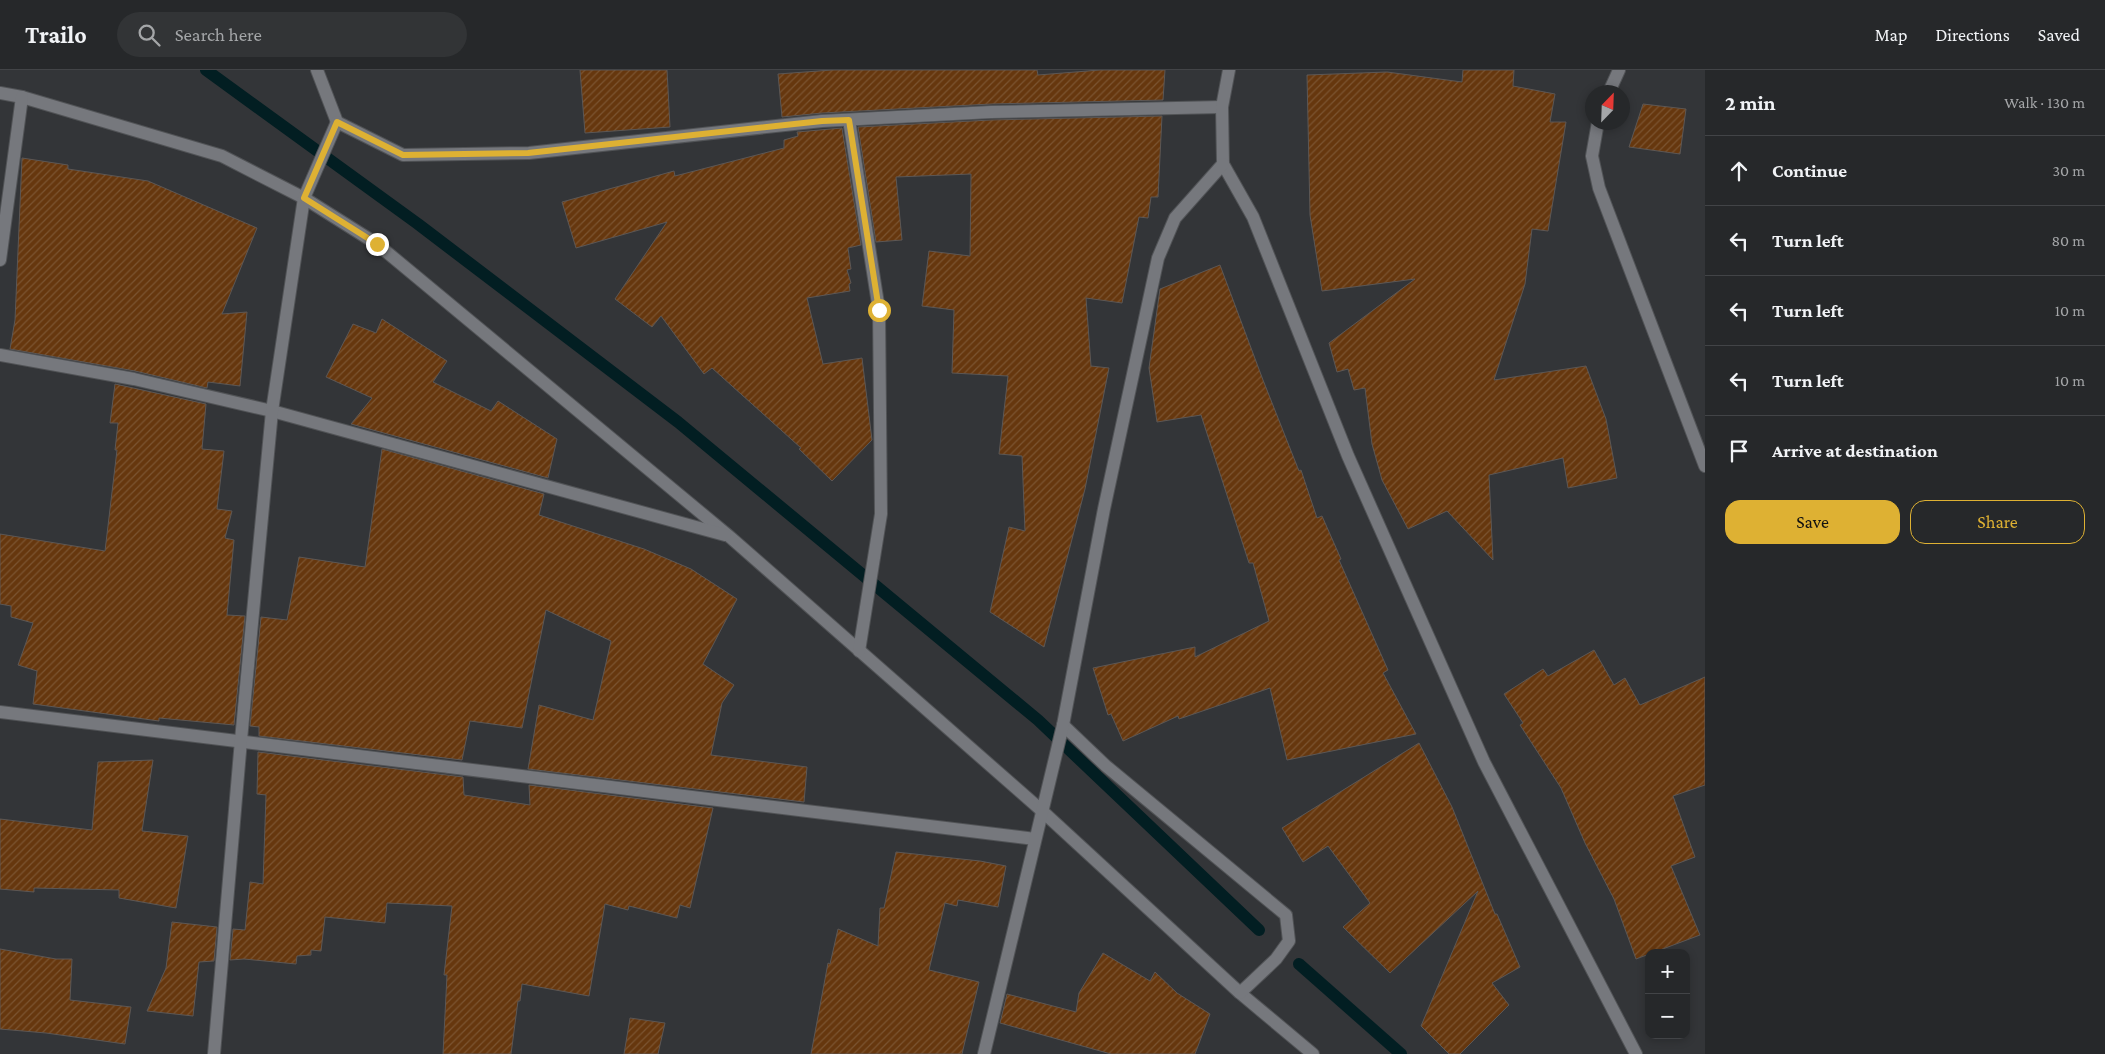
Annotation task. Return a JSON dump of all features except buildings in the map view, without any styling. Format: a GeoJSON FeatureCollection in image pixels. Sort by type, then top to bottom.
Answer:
{"type":"FeatureCollection","features":[{"type":"Feature","properties":{"kind":"street"},"geometry":{"type":"LineString","coordinates":[[317,70],[337,122],[403,155],[528,153],[812,122],[991,112],[1222,107]]}},
{"type":"Feature","properties":{"kind":"street"},"geometry":{"type":"LineString","coordinates":[[1229,70],[1222,107],[1223,164],[1253,217],[1348,456],[1484,762],[1636,1054]]}},
{"type":"Feature","properties":{"kind":"street"},"geometry":{"type":"LineString","coordinates":[[1612,85],[1619,70]]}},
{"type":"Feature","properties":{"kind":"street"},"geometry":{"type":"LineString","coordinates":[[0,94],[22,96],[222,156],[304,198],[377,244],[730,537],[1041,810],[1240,994],[1313,1054]]}},
{"type":"Feature","properties":{"kind":"street"},"geometry":{"type":"LineString","coordinates":[[0,260],[22,96]]}},
{"type":"Feature","properties":{"kind":"street"},"geometry":{"type":"LineString","coordinates":[[849,120],[879,310],[880,514],[860,651]]}},
{"type":"Feature","properties":{"kind":"street"},"geometry":{"type":"LineString","coordinates":[[214,1054],[272,411],[304,198],[337,122]]}},
{"type":"Feature","properties":{"kind":"street"},"geometry":{"type":"LineString","coordinates":[[1597,130],[1592,156],[1599,188],[1705,466]]}},
{"type":"Feature","properties":{"kind":"street"},"geometry":{"type":"LineString","coordinates":[[984,1054],[1041,810],[1063,725],[1104,509],[1158,258],[1175,218],[1223,164]]}},
{"type":"Feature","properties":{"kind":"street"},"geometry":{"type":"LineString","coordinates":[[0,355],[134,379],[272,411],[730,537]]}},
{"type":"Feature","properties":{"kind":"street"},"geometry":{"type":"LineString","coordinates":[[0,712],[241,740],[1035,839]]}},
{"type":"Feature","properties":{"kind":"street"},"geometry":{"type":"LineString","coordinates":[[1063,725],[1106,766],[1286,915],[1290,941],[1276,959],[1240,994]]}},
{"type":"Feature","properties":{"kind":"waterway"},"geometry":{"type":"LineString","coordinates":[[206,70],[418,224],[678,422],[1038,720],[1259,930]]}},
{"type":"Feature","properties":{"kind":"waterway"},"geometry":{"type":"LineString","coordinates":[[1299,964],[1401,1054]]}},
{"type":"Feature","properties":{"kind":"route"},"geometry":{"type":"LineString","coordinates":[[377,244],[304,198],[337,122],[403,155],[528,153],[822,121],[849,120],[879,310]]}}]}
